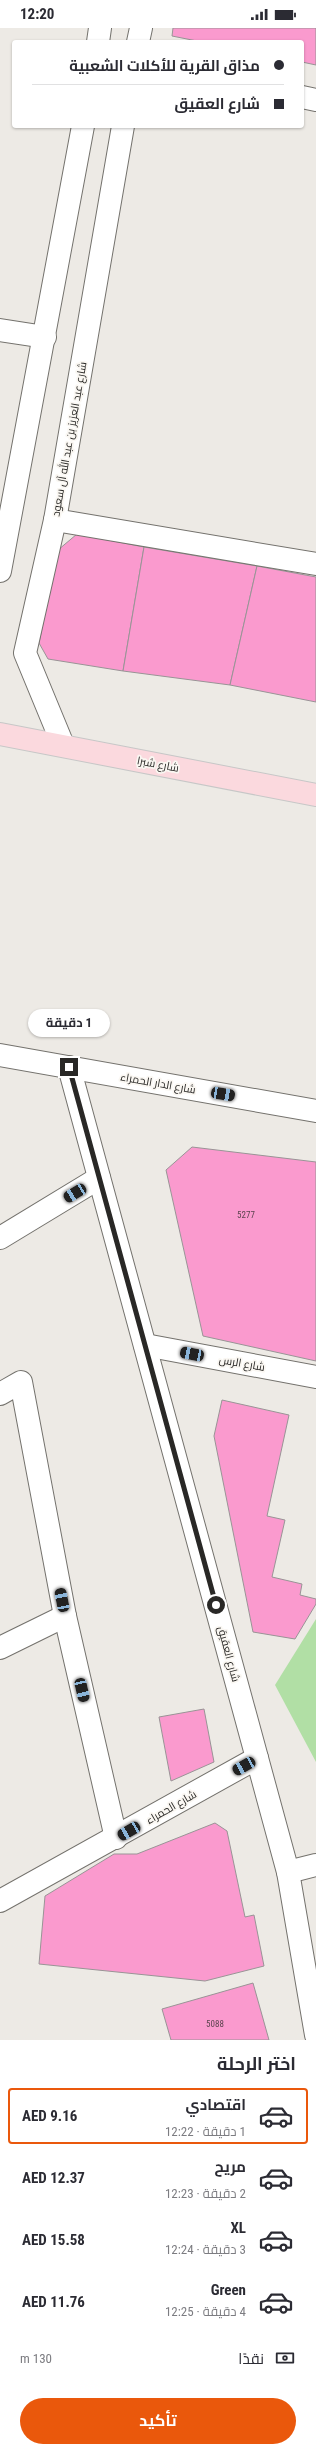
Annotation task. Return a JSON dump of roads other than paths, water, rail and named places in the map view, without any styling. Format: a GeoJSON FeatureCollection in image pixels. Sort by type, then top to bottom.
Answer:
{"type":"FeatureCollection","features":[{"type":"Feature","properties":{"kind":"main road","name":"شارع شبرا"},"geometry":{"type":"LineString","coordinates":[[0,734],[316,795]]}},
{"type":"Feature","properties":{"kind":"street"},"geometry":{"type":"LineString","coordinates":[[98,40],[100,28]]}},
{"type":"Feature","properties":{"kind":"street"},"geometry":{"type":"LineString","coordinates":[[138,40],[141,28]]}},
{"type":"Feature","properties":{"kind":"street"},"geometry":{"type":"LineString","coordinates":[[304,97],[316,100]]}},
{"type":"Feature","properties":{"kind":"street"},"geometry":{"type":"LineString","coordinates":[[0,571],[45,337],[83,128]]}},
{"type":"Feature","properties":{"kind":"street","name":"شارع عبد العزيز بن عبد الله آل سعود"},"geometry":{"type":"LineString","coordinates":[[63,745],[25,653],[54,520],[123,128]]}},
{"type":"Feature","properties":{"kind":"street"},"geometry":{"type":"LineString","coordinates":[[0,330],[45,337]]}},
{"type":"Feature","properties":{"kind":"street"},"geometry":{"type":"LineString","coordinates":[[54,520],[316,564]]}},
{"type":"Feature","properties":{"kind":"street","name":"شارع الدار الحمراء"},"geometry":{"type":"LineString","coordinates":[[0,1055],[316,1111]]}},
{"type":"Feature","properties":{"kind":"street","name":"شارع العقيق"},"geometry":{"type":"LineString","coordinates":[[69,1067],[288,1872],[316,2035]]}},
{"type":"Feature","properties":{"kind":"street"},"geometry":{"type":"LineString","coordinates":[[0,1238],[100,1178]]}},
{"type":"Feature","properties":{"kind":"street","name":"شارع الرس"},"geometry":{"type":"LineString","coordinates":[[145,1345],[316,1377]]}},
{"type":"Feature","properties":{"kind":"street"},"geometry":{"type":"LineString","coordinates":[[0,1394],[22,1382],[65,1616],[116,1838]]}},
{"type":"Feature","properties":{"kind":"street"},"geometry":{"type":"LineString","coordinates":[[0,1648],[65,1616]]}},
{"type":"Feature","properties":{"kind":"street","name":"شارع الحمراء"},"geometry":{"type":"LineString","coordinates":[[0,1901],[116,1838],[257,1758]]}},
{"type":"Feature","properties":{"kind":"street"},"geometry":{"type":"LineString","coordinates":[[288,1872],[316,1865]]}}]}
